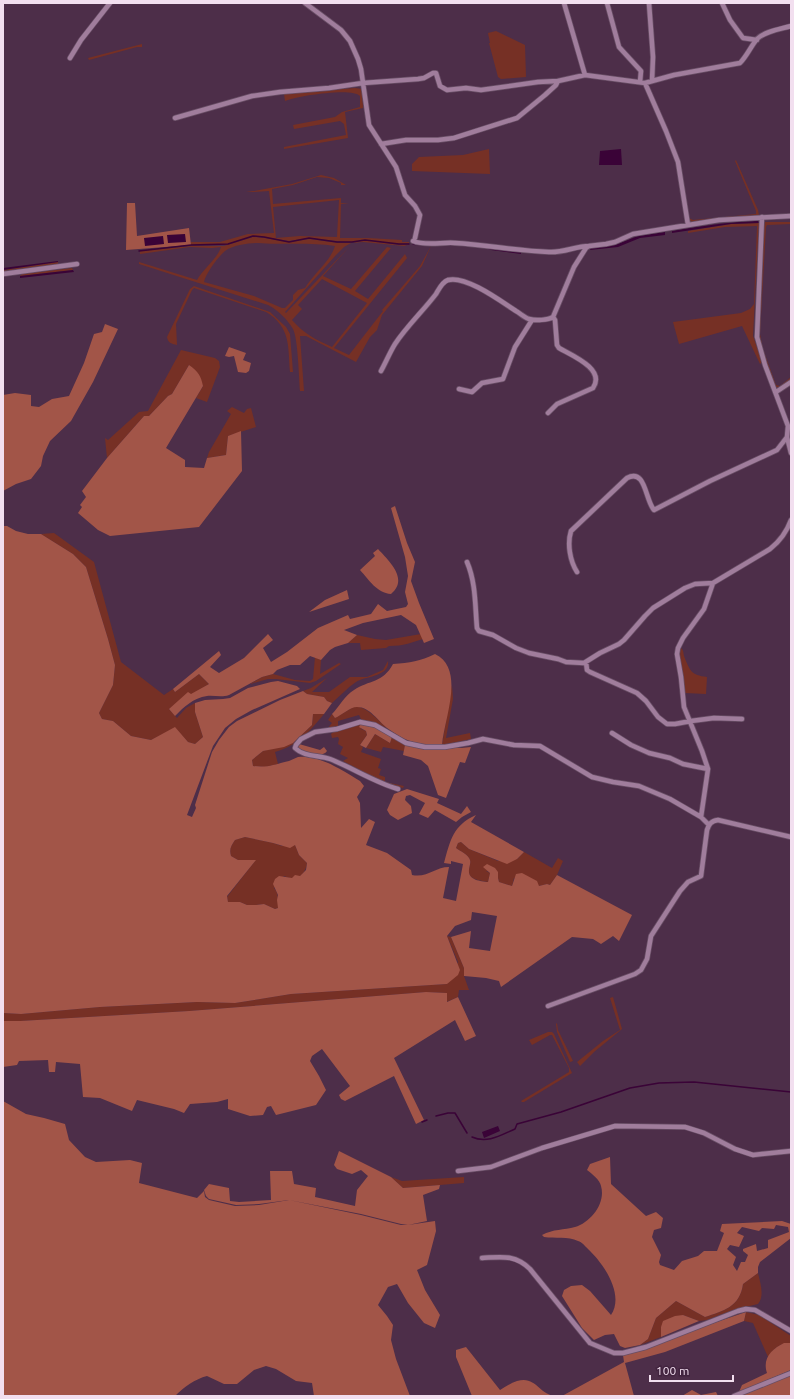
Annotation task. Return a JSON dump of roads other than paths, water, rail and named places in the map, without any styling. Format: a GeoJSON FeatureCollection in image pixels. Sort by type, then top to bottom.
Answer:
{"type":"FeatureCollection","features":[{"type":"Feature","properties":{"kind":"street"},"geometry":{"type":"LineString","coordinates":[[70,58],[81,40],[110,3]]}},
{"type":"Feature","properties":{"kind":"street"},"geometry":{"type":"LineString","coordinates":[[304,3],[337,27],[347,37],[358,59],[361,69],[368,121],[399,173],[405,195],[415,206],[420,215],[414,240],[429,244],[442,242],[485,245],[523,251],[551,252],[606,244],[633,234],[725,219],[791,216]]}},
{"type":"Feature","properties":{"kind":"street"},"geometry":{"type":"LineString","coordinates":[[564,3],[586,75]]}},
{"type":"Feature","properties":{"kind":"street"},"geometry":{"type":"LineString","coordinates":[[607,3],[620,47],[641,71],[642,83],[673,147],[680,173],[688,225]]}},
{"type":"Feature","properties":{"kind":"street"},"geometry":{"type":"LineString","coordinates":[[649,3],[653,57],[652,81]]}},
{"type":"Feature","properties":{"kind":"street"},"geometry":{"type":"LineString","coordinates":[[722,3],[730,20],[743,38],[757,40]]}},
{"type":"Feature","properties":{"kind":"street"},"geometry":{"type":"LineString","coordinates":[[175,118],[252,96],[363,83],[418,79],[424,78],[433,72],[436,73],[440,86],[447,90],[466,88],[482,90],[586,75],[642,83],[674,75],[740,63],[762,35],[791,26]]}},
{"type":"Feature","properties":{"kind":"street"},"geometry":{"type":"LineString","coordinates":[[381,144],[406,140],[438,140],[454,138],[517,118],[556,85],[558,80]]}},
{"type":"Feature","properties":{"kind":"street"},"geometry":{"type":"LineString","coordinates":[[762,217],[757,334],[765,365],[788,426],[788,437],[791,453]]}},
{"type":"Feature","properties":{"kind":"street"},"geometry":{"type":"LineString","coordinates":[[553,317],[574,267],[589,246]]}},
{"type":"Feature","properties":{"kind":"street"},"geometry":{"type":"LineString","coordinates":[[3,274],[77,264]]}},
{"type":"Feature","properties":{"kind":"street"},"geometry":{"type":"LineString","coordinates":[[381,371],[389,354],[400,337],[430,302],[441,286],[449,280],[455,279],[469,284],[498,299],[532,320],[553,317]]}},
{"type":"Feature","properties":{"kind":"street"},"geometry":{"type":"LineString","coordinates":[[548,413],[557,404],[593,388],[595,381],[593,372],[589,366],[559,348],[557,345],[556,320],[553,317]]}},
{"type":"Feature","properties":{"kind":"street"},"geometry":{"type":"LineString","coordinates":[[459,389],[472,392],[482,383],[504,379],[515,347],[532,320]]}},
{"type":"Feature","properties":{"kind":"street"},"geometry":{"type":"LineString","coordinates":[[776,392],[791,382]]}},
{"type":"Feature","properties":{"kind":"street"},"geometry":{"type":"LineString","coordinates":[[577,572],[571,560],[569,536],[571,531],[627,478],[632,475],[642,480],[651,506],[654,510],[777,450],[788,437]]}},
{"type":"Feature","properties":{"kind":"street"},"geometry":{"type":"LineString","coordinates":[[467,562],[476,605],[477,628],[479,631],[493,635],[516,648],[536,656],[573,663],[584,663],[619,644],[653,608],[672,596],[691,585],[712,583],[770,549],[775,545],[791,520]]}},
{"type":"Feature","properties":{"kind":"street"},"geometry":{"type":"LineString","coordinates":[[702,817],[708,769],[691,721],[684,707],[682,677],[677,654],[683,638],[704,609],[712,583]]}},
{"type":"Feature","properties":{"kind":"street"},"geometry":{"type":"LineString","coordinates":[[586,662],[587,670],[590,672],[637,693],[646,701],[652,711],[664,722],[675,724],[714,718],[742,719]]}},
{"type":"Feature","properties":{"kind":"street"},"geometry":{"type":"LineString","coordinates":[[398,790],[329,759],[297,750],[295,748],[296,745],[301,739],[315,732],[337,729],[360,722],[375,725],[406,743],[425,747],[444,747],[468,743],[483,738],[514,745],[540,746],[592,777],[639,786],[670,799],[702,817],[708,825]]}},
{"type":"Feature","properties":{"kind":"street"},"geometry":{"type":"LineString","coordinates":[[612,733],[649,753],[670,758],[683,764],[708,769]]}},
{"type":"Feature","properties":{"kind":"street"},"geometry":{"type":"LineString","coordinates":[[548,1006],[635,974],[641,970],[646,959],[651,936],[685,885],[701,876],[705,837],[708,825],[713,821],[718,820],[791,837]]}},
{"type":"Feature","properties":{"kind":"street"},"geometry":{"type":"LineString","coordinates":[[458,1172],[491,1167],[542,1148],[615,1126],[685,1127],[704,1133],[735,1149],[753,1155],[791,1151]]}},
{"type":"Feature","properties":{"kind":"street"},"geometry":{"type":"LineString","coordinates":[[482,1258],[508,1257],[522,1262],[530,1269],[590,1343],[614,1353],[623,1353],[646,1347],[746,1309],[755,1310],[791,1331]]}},
{"type":"Feature","properties":{"kind":"street"},"geometry":{"type":"LineString","coordinates":[[734,1396],[791,1373]]}},
{"type":"Feature","properties":{"kind":"waterway"},"geometry":{"type":"LineString","coordinates":[[139,251],[191,245],[228,244],[253,236],[289,242],[309,238],[337,242],[365,240],[409,244]]}},
{"type":"Feature","properties":{"kind":"waterway"},"geometry":{"type":"LineString","coordinates":[[472,1137],[483,1140],[494,1138],[515,1129],[517,1124],[561,1112],[630,1088],[659,1083],[694,1082],[791,1092]]}},
{"type":"Feature","properties":{"kind":"waterway"},"geometry":{"type":"LineString","coordinates":[[436,1116],[455,1113],[467,1133]]}},
{"type":"Feature","properties":{"kind":"waterway"},"geometry":{"type":"LineString","coordinates":[[422,1122],[427,1120]]}}]}
